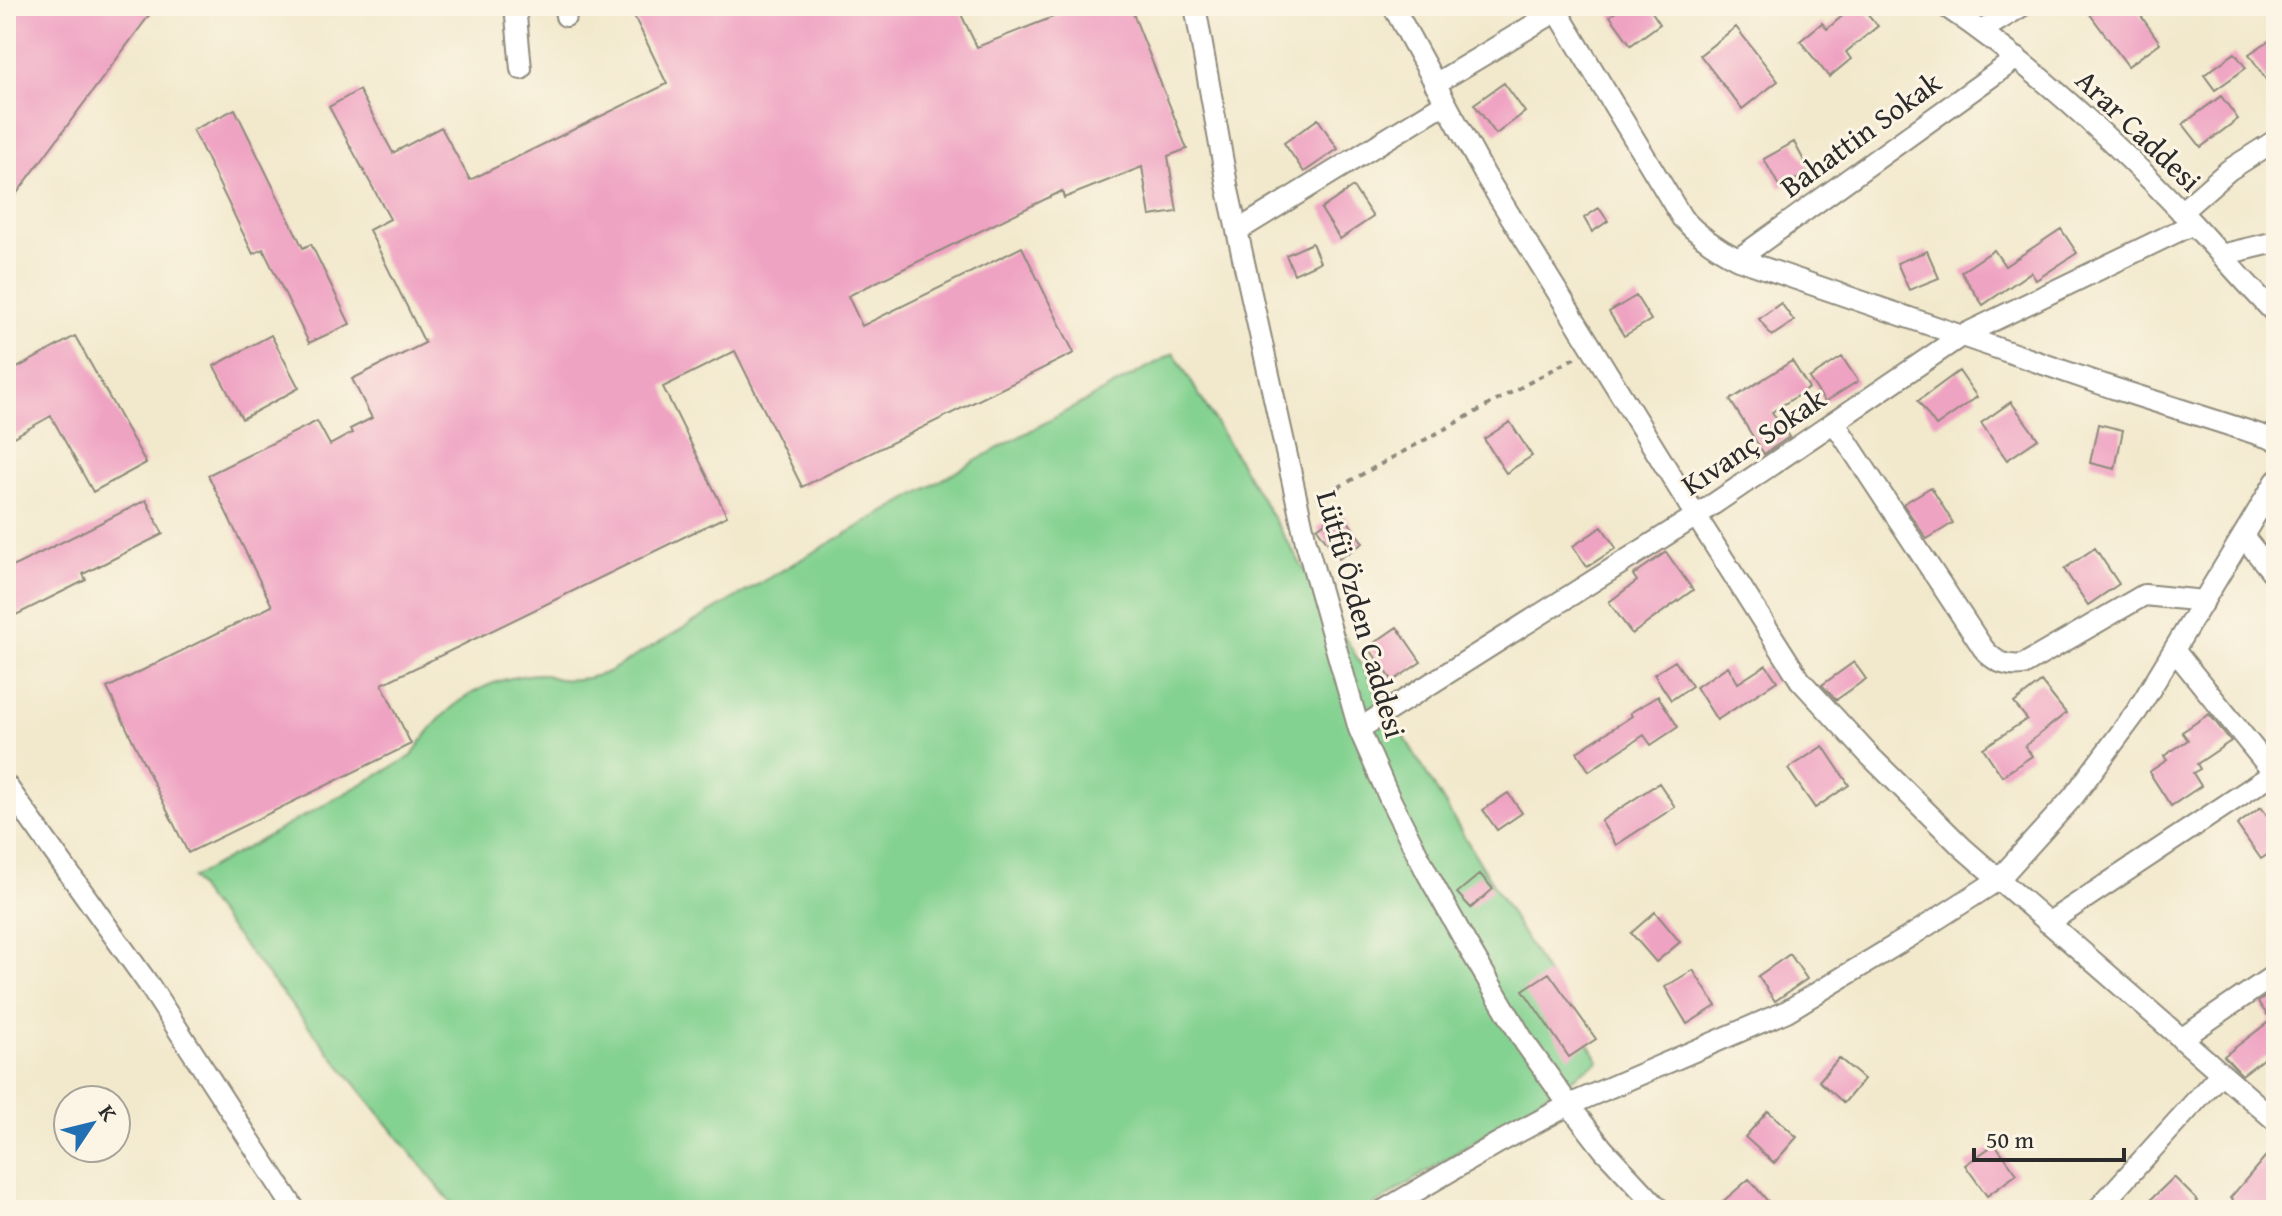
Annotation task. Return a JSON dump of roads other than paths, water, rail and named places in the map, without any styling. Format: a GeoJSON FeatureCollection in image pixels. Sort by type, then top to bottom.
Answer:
{"type":"FeatureCollection","features":[{"type":"Feature","properties":{"kind":"street"},"geometry":{"type":"LineString","coordinates":[[515,6],[521,69]]}},
{"type":"Feature","properties":{"kind":"street","name":"Lütfü Özden Caddesi"},"geometry":{"type":"LineString","coordinates":[[1195,6],[1237,231],[1299,509],[1359,729],[1389,797],[1466,943],[1525,1043],[1603,1149],[1659,1210]]}},
{"type":"Feature","properties":{"kind":"street"},"geometry":{"type":"LineString","coordinates":[[1393,6],[1485,175],[1800,680],[1915,802],[1998,880],[2276,1121]]}},
{"type":"Feature","properties":{"kind":"street","name":"Arar Caddesi"},"geometry":{"type":"LineString","coordinates":[[1945,6],[2017,58],[2096,128],[2187,218],[2276,314]]}},
{"type":"Feature","properties":{"kind":"street"},"geometry":{"type":"LineString","coordinates":[[1981,31],[2022,6]]}},
{"type":"Feature","properties":{"kind":"street"},"geometry":{"type":"LineString","coordinates":[[1435,84],[1561,8],[1682,218],[1706,241],[1738,259],[2113,388],[2276,440]]}},
{"type":"Feature","properties":{"kind":"street","name":"Bahattin Sokak"},"geometry":{"type":"LineString","coordinates":[[1738,259],[2017,58]]}},
{"type":"Feature","properties":{"kind":"street"},"geometry":{"type":"LineString","coordinates":[[1237,231],[1445,103]]}},
{"type":"Feature","properties":{"kind":"street","name":"Kıvanç Sokak"},"geometry":{"type":"LineString","coordinates":[[1359,729],[1696,516],[1961,336],[2187,218],[2229,170],[2276,140]]}},
{"type":"Feature","properties":{"kind":"street"},"geometry":{"type":"LineString","coordinates":[[2221,255],[2276,242]]}},
{"type":"Feature","properties":{"kind":"street"},"geometry":{"type":"LineString","coordinates":[[1834,422],[1983,648],[1999,662],[2023,665],[2144,595],[2204,601]]}},
{"type":"Feature","properties":{"kind":"street"},"geometry":{"type":"LineString","coordinates":[[1384,1210],[1569,1105],[1787,1011],[1998,880],[2073,797],[2137,711],[2276,481]]}},
{"type":"Feature","properties":{"kind":"street"},"geometry":{"type":"LineString","coordinates":[[2243,536],[2276,577]]}},
{"type":"Feature","properties":{"kind":"street"},"geometry":{"type":"LineString","coordinates":[[2048,923],[2275,774],[2174,650]]}},
{"type":"Feature","properties":{"kind":"street"},"geometry":{"type":"LineString","coordinates":[[6,785],[149,985],[295,1210]]}},
{"type":"Feature","properties":{"kind":"street"},"geometry":{"type":"LineString","coordinates":[[2181,1039],[2276,974]]}},
{"type":"Feature","properties":{"kind":"street"},"geometry":{"type":"LineString","coordinates":[[2097,1210],[2221,1073]]}}]}
